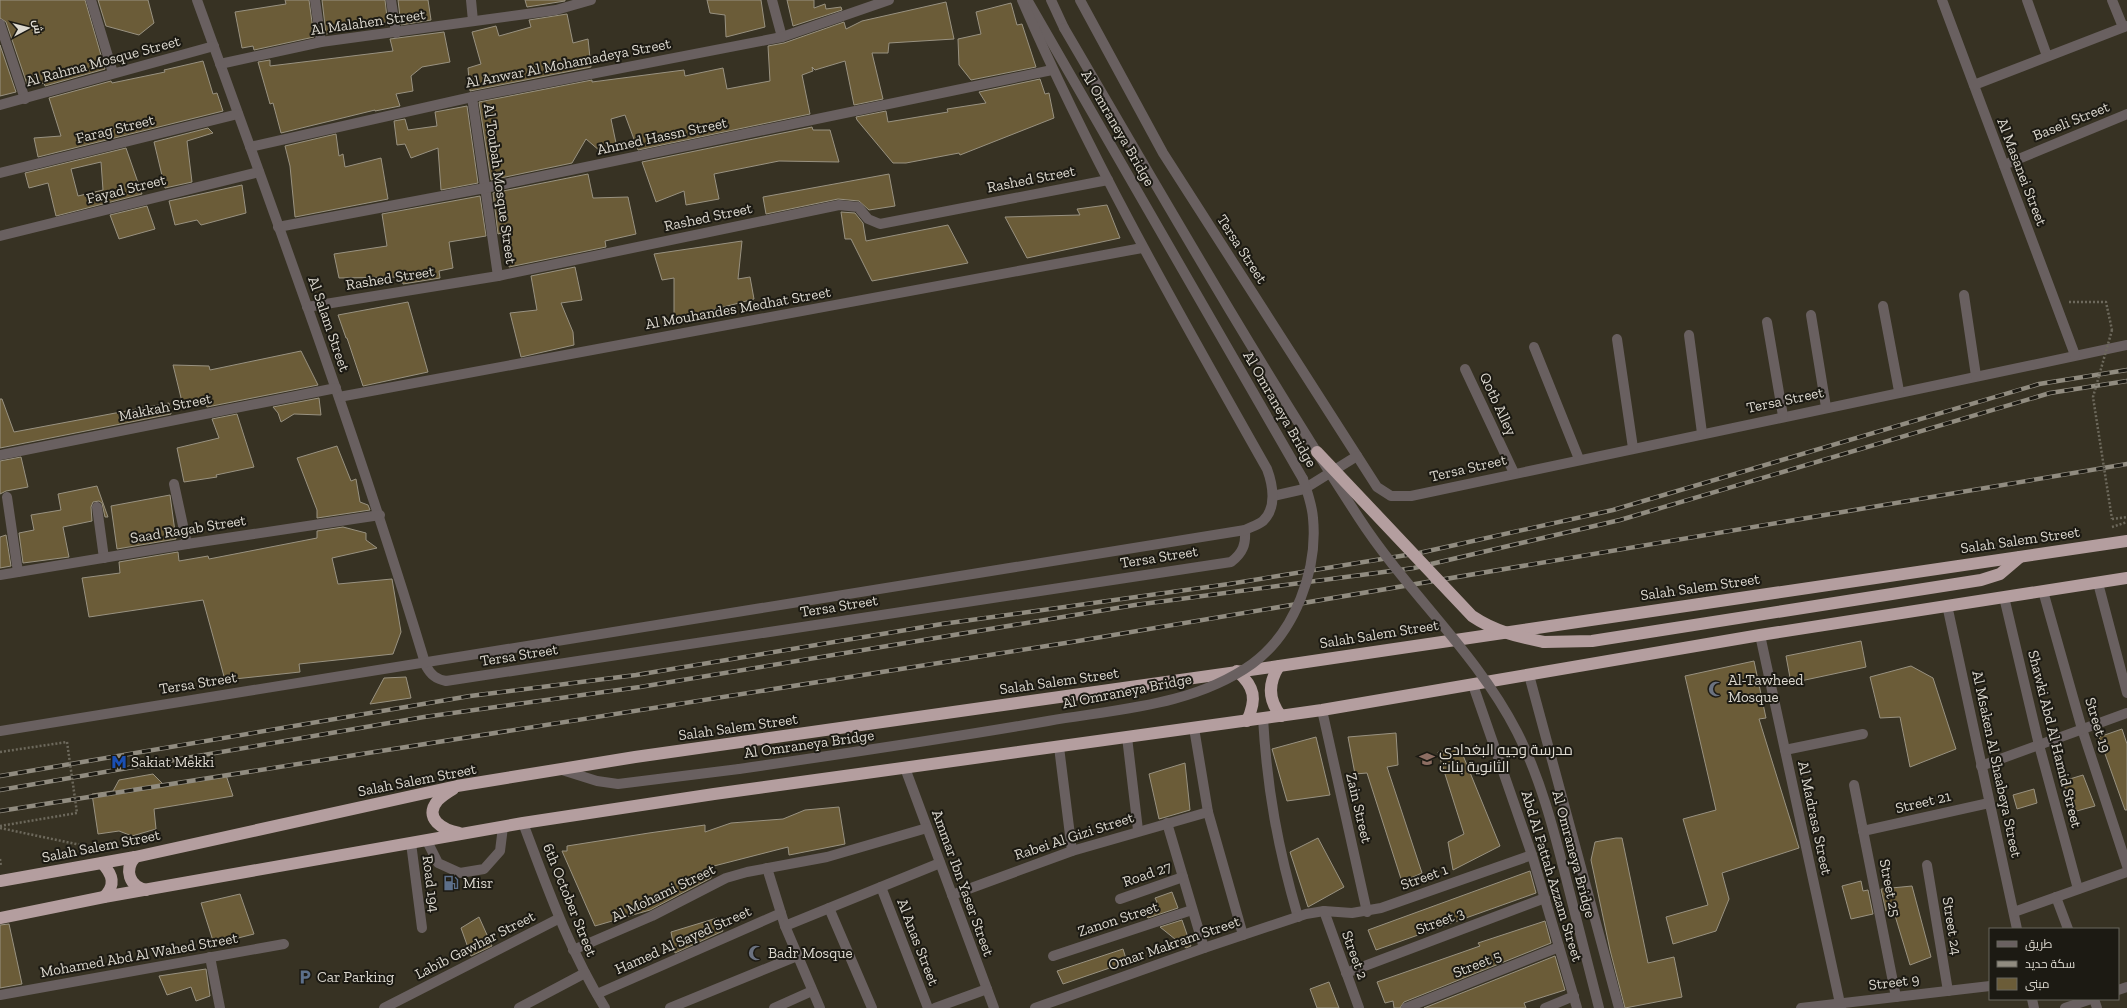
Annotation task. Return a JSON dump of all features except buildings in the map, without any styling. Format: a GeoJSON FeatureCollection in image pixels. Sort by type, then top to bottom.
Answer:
{"type":"FeatureCollection","features":[{"type":"Feature","properties":{"kind":"highway"},"geometry":{"type":"LineString","coordinates":[[1317,452],[1472,616],[1486,626],[1515,636],[1544,642],[1592,640],[1981,580],[2000,574],[2020,557]]}},
{"type":"Feature","properties":{"kind":"highway","name":"Salah Salem Street"},"geometry":{"type":"LineString","coordinates":[[0,881],[136,857],[457,786],[635,757],[1279,666],[1648,610],[2127,541]]}},
{"type":"Feature","properties":{"kind":"highway"},"geometry":{"type":"LineString","coordinates":[[0,918],[104,897],[524,823],[1322,710],[1760,635],[2127,578]]}},
{"type":"Feature","properties":{"kind":"highway"},"geometry":{"type":"LineString","coordinates":[[1279,666],[1273,675],[1271,697],[1275,708],[1281,716]]}},
{"type":"Feature","properties":{"kind":"highway"},"geometry":{"type":"LineString","coordinates":[[1237,671],[1248,681],[1253,694],[1253,708],[1247,721]]}},
{"type":"Feature","properties":{"kind":"highway"},"geometry":{"type":"LineString","coordinates":[[457,786],[438,800],[433,809],[434,819],[440,827],[463,834]]}},
{"type":"Feature","properties":{"kind":"highway"},"geometry":{"type":"LineString","coordinates":[[136,857],[132,861],[129,874],[135,885],[146,890]]}},
{"type":"Feature","properties":{"kind":"highway"},"geometry":{"type":"LineString","coordinates":[[102,863],[110,871],[112,882],[111,888],[104,897]]}},
{"type":"Feature","properties":{"kind":"street"},"geometry":{"type":"LineString","coordinates":[[91,0],[113,73]]}},
{"type":"Feature","properties":{"kind":"street","name":"Al Salam Street"},"geometry":{"type":"LineString","coordinates":[[197,0],[380,515],[424,661]]}},
{"type":"Feature","properties":{"kind":"street"},"geometry":{"type":"LineString","coordinates":[[315,0],[321,42]]}},
{"type":"Feature","properties":{"kind":"street"},"geometry":{"type":"LineString","coordinates":[[391,0],[396,33]]}},
{"type":"Feature","properties":{"kind":"street"},"geometry":{"type":"LineString","coordinates":[[471,0],[474,21]]}},
{"type":"Feature","properties":{"kind":"street","name":"Al Malahen Street"},"geometry":{"type":"LineString","coordinates":[[220,64],[321,42],[396,33],[474,21],[555,5],[591,0]]}},
{"type":"Feature","properties":{"kind":"street"},"geometry":{"type":"LineString","coordinates":[[772,0],[782,37]]}},
{"type":"Feature","properties":{"kind":"street","name":"Al Anwar Al Mohamadeya Street"},"geometry":{"type":"LineString","coordinates":[[250,147],[472,97],[782,37],[890,0]]}},
{"type":"Feature","properties":{"kind":"street","name":"Tersa Street"},"geometry":{"type":"LineString","coordinates":[[0,731],[424,661],[1245,530],[1263,521],[1270,509],[1273,496],[1272,482],[1267,469],[1142,248],[1052,70],[1022,0]]}},
{"type":"Feature","properties":{"kind":"street","name":"Al Omraneya Bridge"},"geometry":{"type":"LineString","coordinates":[[562,770],[597,781],[618,784],[644,782],[950,738],[1181,698],[1220,684],[1253,664],[1272,645],[1287,626],[1304,593],[1313,549],[1313,518],[1310,498],[1303,478],[1026,0]]}},
{"type":"Feature","properties":{"kind":"street","name":"Al Omraneya Bridge"},"geometry":{"type":"LineString","coordinates":[[1051,0],[1064,28],[1206,270],[1317,452],[1361,521],[1402,577],[1488,682],[1517,732],[1544,800],[1599,1008]]}},
{"type":"Feature","properties":{"kind":"street","name":"Tersa Street"},"geometry":{"type":"LineString","coordinates":[[1080,0],[1163,153],[1376,487],[1391,496],[1411,496],[1579,459],[2127,344]]}},
{"type":"Feature","properties":{"kind":"street","name":"Al Masanei Street"},"geometry":{"type":"LineString","coordinates":[[1942,0],[2075,355]]}},
{"type":"Feature","properties":{"kind":"street"},"geometry":{"type":"LineString","coordinates":[[2027,0],[2047,56]]}},
{"type":"Feature","properties":{"kind":"street"},"geometry":{"type":"LineString","coordinates":[[1974,85],[2125,26],[2112,0]]}},
{"type":"Feature","properties":{"kind":"street"},"geometry":{"type":"LineString","coordinates":[[0,24],[25,98]]}},
{"type":"Feature","properties":{"kind":"street","name":"Al Rahma Mosque Street"},"geometry":{"type":"LineString","coordinates":[[0,105],[214,46]]}},
{"type":"Feature","properties":{"kind":"street","name":"Ahmed Hassn Street"},"geometry":{"type":"LineString","coordinates":[[278,227],[485,188],[1052,70]]}},
{"type":"Feature","properties":{"kind":"street","name":"Al Toubah Mosque Street"},"geometry":{"type":"LineString","coordinates":[[472,97],[498,276]]}},
{"type":"Feature","properties":{"kind":"street","name":"Farag Street"},"geometry":{"type":"LineString","coordinates":[[0,173],[238,114]]}},
{"type":"Feature","properties":{"kind":"street","name":"Baseli Street"},"geometry":{"type":"LineString","coordinates":[[2004,165],[2127,114]]}},
{"type":"Feature","properties":{"kind":"street","name":"Fayad Street"},"geometry":{"type":"LineString","coordinates":[[0,236],[259,172]]}},
{"type":"Feature","properties":{"kind":"street","name":"Rashed Street"},"geometry":{"type":"LineString","coordinates":[[307,307],[498,276],[839,205],[858,207],[868,219],[880,224],[1108,180]]}},
{"type":"Feature","properties":{"kind":"street","name":"Al Mouhandes Medhat Street"},"geometry":{"type":"LineString","coordinates":[[337,393],[1142,248]]}},
{"type":"Feature","properties":{"kind":"street"},"geometry":{"type":"LineString","coordinates":[[1964,295],[1976,376]]}},
{"type":"Feature","properties":{"kind":"street"},"geometry":{"type":"LineString","coordinates":[[1883,306],[1900,392]]}},
{"type":"Feature","properties":{"kind":"street"},"geometry":{"type":"LineString","coordinates":[[1811,315],[1826,407]]}},
{"type":"Feature","properties":{"kind":"street"},"geometry":{"type":"LineString","coordinates":[[1767,322],[1783,416]]}},
{"type":"Feature","properties":{"kind":"street"},"geometry":{"type":"LineString","coordinates":[[1689,335],[1702,433]]}},
{"type":"Feature","properties":{"kind":"street"},"geometry":{"type":"LineString","coordinates":[[1616,339],[1633,448]]}},
{"type":"Feature","properties":{"kind":"street"},"geometry":{"type":"LineString","coordinates":[[1534,347],[1579,459]]}},
{"type":"Feature","properties":{"kind":"street","name":"Qotb Alley"},"geometry":{"type":"LineString","coordinates":[[1465,369],[1514,473]]}},
{"type":"Feature","properties":{"kind":"street","name":"Makkah Street"},"geometry":{"type":"LineString","coordinates":[[0,455],[337,393]]}},
{"type":"Feature","properties":{"kind":"street"},"geometry":{"type":"LineString","coordinates":[[1273,496],[1304,489],[1357,456]]}},
{"type":"Feature","properties":{"kind":"street"},"geometry":{"type":"LineString","coordinates":[[174,484],[187,544]]}},
{"type":"Feature","properties":{"kind":"street"},"geometry":{"type":"LineString","coordinates":[[7,497],[18,572]]}},
{"type":"Feature","properties":{"kind":"street"},"geometry":{"type":"LineString","coordinates":[[97,506],[104,558]]}},
{"type":"Feature","properties":{"kind":"street","name":"Saad Ragab Street"},"geometry":{"type":"LineString","coordinates":[[0,575],[187,544],[380,515]]}},
{"type":"Feature","properties":{"kind":"street","name":"Tersa Street"},"geometry":{"type":"LineString","coordinates":[[424,661],[429,672],[446,681],[1231,562],[1244,548],[1245,530]]}},
{"type":"Feature","properties":{"kind":"street"},"geometry":{"type":"LineString","coordinates":[[2098,583],[2127,693]]}},
{"type":"Feature","properties":{"kind":"street","name":"Street 19"},"geometry":{"type":"LineString","coordinates":[[2043,591],[2082,729],[2127,866]]}},
{"type":"Feature","properties":{"kind":"street","name":"Shawki Abd Al Hamid Street"},"geometry":{"type":"LineString","coordinates":[[2004,597],[2039,745],[2078,889]]}},
{"type":"Feature","properties":{"kind":"street","name":"Al Msaken Al Shaabeya Street"},"geometry":{"type":"LineString","coordinates":[[1947,605],[2017,928]]}},
{"type":"Feature","properties":{"kind":"street","name":"Al Madrasa Street"},"geometry":{"type":"LineString","coordinates":[[1760,635],[1841,1006]]}},
{"type":"Feature","properties":{"kind":"street","name":"Abd Al Fattah Azzam Street"},"geometry":{"type":"LineString","coordinates":[[1529,675],[1619,1008]]}},
{"type":"Feature","properties":{"kind":"street","name":"Abd Al Fattah Azzam Street"},"geometry":{"type":"LineString","coordinates":[[1473,685],[1532,854],[1577,1008]]}},
{"type":"Feature","properties":{"kind":"street","name":"Zain Street"},"geometry":{"type":"LineString","coordinates":[[1322,710],[1367,912]]}},
{"type":"Feature","properties":{"kind":"street"},"geometry":{"type":"LineString","coordinates":[[1981,766],[2127,713]]}},
{"type":"Feature","properties":{"kind":"street"},"geometry":{"type":"LineString","coordinates":[[1263,718],[1272,815],[1283,866],[1298,917]]}},
{"type":"Feature","properties":{"kind":"street"},"geometry":{"type":"LineString","coordinates":[[1194,728],[1208,812],[1243,935]]}},
{"type":"Feature","properties":{"kind":"street"},"geometry":{"type":"LineString","coordinates":[[1785,750],[1863,734]]}},
{"type":"Feature","properties":{"kind":"street"},"geometry":{"type":"LineString","coordinates":[[1126,737],[1138,830]]}},
{"type":"Feature","properties":{"kind":"street"},"geometry":{"type":"LineString","coordinates":[[1059,747],[1072,851]]}},
{"type":"Feature","properties":{"kind":"street","name":"Ammar Ibn Yaser Street"},"geometry":{"type":"LineString","coordinates":[[905,768],[994,1008]]}},
{"type":"Feature","properties":{"kind":"street","name":"Street 25"},"geometry":{"type":"LineString","coordinates":[[1854,785],[1896,997]]}},
{"type":"Feature","properties":{"kind":"street","name":"Street 21"},"geometry":{"type":"LineString","coordinates":[[1863,831],[1989,803]]}},
{"type":"Feature","properties":{"kind":"street","name":"Rabei Al Gizi Street"},"geometry":{"type":"LineString","coordinates":[[952,895],[1072,851],[1138,830],[1208,812]]}},
{"type":"Feature","properties":{"kind":"street","name":"6th October Street"},"geometry":{"type":"LineString","coordinates":[[524,823],[558,919],[585,973],[605,1008]]}},
{"type":"Feature","properties":{"kind":"street"},"geometry":{"type":"LineString","coordinates":[[1166,823],[1204,948]]}},
{"type":"Feature","properties":{"kind":"street"},"geometry":{"type":"LineString","coordinates":[[427,840],[438,862],[460,873],[484,869],[500,851],[503,827]]}},
{"type":"Feature","properties":{"kind":"street","name":"Al Mohami Street"},"geometry":{"type":"LineString","coordinates":[[573,950],[652,916],[726,878],[747,872],[849,852],[927,828]]}},
{"type":"Feature","properties":{"kind":"street","name":"Road 194"},"geometry":{"type":"LineString","coordinates":[[411,844],[422,928]]}},
{"type":"Feature","properties":{"kind":"street","name":"Street 1"},"geometry":{"type":"LineString","coordinates":[[1324,911],[1338,913],[1367,912],[1532,854]]}},
{"type":"Feature","properties":{"kind":"street"},"geometry":{"type":"LineString","coordinates":[[786,926],[940,863]]}},
{"type":"Feature","properties":{"kind":"street","name":"Street 24"},"geometry":{"type":"LineString","coordinates":[[1927,865],[1948,991]]}},
{"type":"Feature","properties":{"kind":"street"},"geometry":{"type":"LineString","coordinates":[[768,868],[781,913],[797,956],[820,1008]]}},
{"type":"Feature","properties":{"kind":"street"},"geometry":{"type":"LineString","coordinates":[[2014,912],[2127,872]]}},
{"type":"Feature","properties":{"kind":"street","name":"Road 27"},"geometry":{"type":"LineString","coordinates":[[1120,899],[1183,877]]}},
{"type":"Feature","properties":{"kind":"street","name":"Al Anas Street"},"geometry":{"type":"LineString","coordinates":[[881,887],[928,1008]]}},
{"type":"Feature","properties":{"kind":"street"},"geometry":{"type":"LineString","coordinates":[[2056,897],[2068,928]]}},
{"type":"Feature","properties":{"kind":"street","name":"Street 3"},"geometry":{"type":"LineString","coordinates":[[1346,973],[1545,898]]}},
{"type":"Feature","properties":{"kind":"street"},"geometry":{"type":"LineString","coordinates":[[829,908],[872,1008]]}},
{"type":"Feature","properties":{"kind":"street","name":"Zanon Street"},"geometry":{"type":"LineString","coordinates":[[1053,956],[1192,910]]}},
{"type":"Feature","properties":{"kind":"street","name":"Omar Makram Street"},"geometry":{"type":"LineString","coordinates":[[1035,1008],[1204,948],[1298,917],[1324,911]]}},
{"type":"Feature","properties":{"kind":"street","name":"Street 2"},"geometry":{"type":"LineString","coordinates":[[1324,911],[1359,1008]]}},
{"type":"Feature","properties":{"kind":"street","name":"Hamed Al Sayed Street"},"geometry":{"type":"LineString","coordinates":[[597,994],[781,913]]}},
{"type":"Feature","properties":{"kind":"street","name":"Labib Gawhar Street"},"geometry":{"type":"LineString","coordinates":[[384,1008],[558,919]]}},
{"type":"Feature","properties":{"kind":"street","name":"Mohamed Abd Al Wahed Street"},"geometry":{"type":"LineString","coordinates":[[0,995],[284,944]]}},
{"type":"Feature","properties":{"kind":"street","name":"Street 5"},"geometry":{"type":"LineString","coordinates":[[1406,1008],[1559,947]]}},
{"type":"Feature","properties":{"kind":"street"},"geometry":{"type":"LineString","coordinates":[[670,1008],[797,956]]}},
{"type":"Feature","properties":{"kind":"street"},"geometry":{"type":"LineString","coordinates":[[210,957],[220,1008]]}},
{"type":"Feature","properties":{"kind":"street"},"geometry":{"type":"LineString","coordinates":[[519,1008],[585,973]]}},
{"type":"Feature","properties":{"kind":"street","name":"Street 9"},"geometry":{"type":"LineString","coordinates":[[1801,1008],[1841,1006],[1896,997],[1989,986]]}},
{"type":"Feature","properties":{"kind":"street"},"geometry":{"type":"LineString","coordinates":[[935,1008],[986,989]]}},
{"type":"Feature","properties":{"kind":"street"},"geometry":{"type":"LineString","coordinates":[[774,1008],[812,991]]}},
{"type":"Feature","properties":{"kind":"street"},"geometry":{"type":"LineString","coordinates":[[1545,1008],[1574,996]]}},
{"type":"Feature","properties":{"kind":"street"},"geometry":{"type":"LineString","coordinates":[[2065,1008],[2089,1000]]}},
{"type":"Feature","properties":{"kind":"path"},"geometry":{"type":"LineString","coordinates":[[2055,302],[2106,302],[2112,330],[2093,397],[2112,519],[2127,517]]}},
{"type":"Feature","properties":{"kind":"path"},"geometry":{"type":"LineString","coordinates":[[0,752],[67,742],[77,813],[0,827]]}},
{"type":"Feature","properties":{"kind":"path"},"geometry":{"type":"LineString","coordinates":[[0,827],[98,849]]}},
{"type":"Feature","properties":{"kind":"railway"},"geometry":{"type":"LineString","coordinates":[[0,776],[470,696],[636,675],[942,624],[1229,584],[1419,553],[1613,510],[2039,384],[2127,370]]}},
{"type":"Feature","properties":{"kind":"railway"},"geometry":{"type":"LineString","coordinates":[[0,790],[424,717],[640,687],[1135,605],[1414,568],[1620,520],[2050,393],[2127,381]]}},
{"type":"Feature","properties":{"kind":"railway"},"geometry":{"type":"LineString","coordinates":[[0,811],[1072,642],[2127,464]]}},
{"type":"Feature","properties":{"kind":"place","name":"Al-Tawheed Mosque"},"geometry":{"type":"Point","coordinates":[1716,689]}},
{"type":"Feature","properties":{"kind":"place","name":"مدرسة وجيه البغدادى الثانوية بنات"},"geometry":{"type":"Point","coordinates":[1427,759]}},
{"type":"Feature","properties":{"kind":"place","name":"Sakiat Mekki"},"geometry":{"type":"Point","coordinates":[119,762]}},
{"type":"Feature","properties":{"kind":"place","name":"Misr"},"geometry":{"type":"Point","coordinates":[451,883]}},
{"type":"Feature","properties":{"kind":"place","name":"Badr Mosque"},"geometry":{"type":"Point","coordinates":[756,953]}},
{"type":"Feature","properties":{"kind":"place","name":"Car Parking"},"geometry":{"type":"Point","coordinates":[305,977]}}]}
